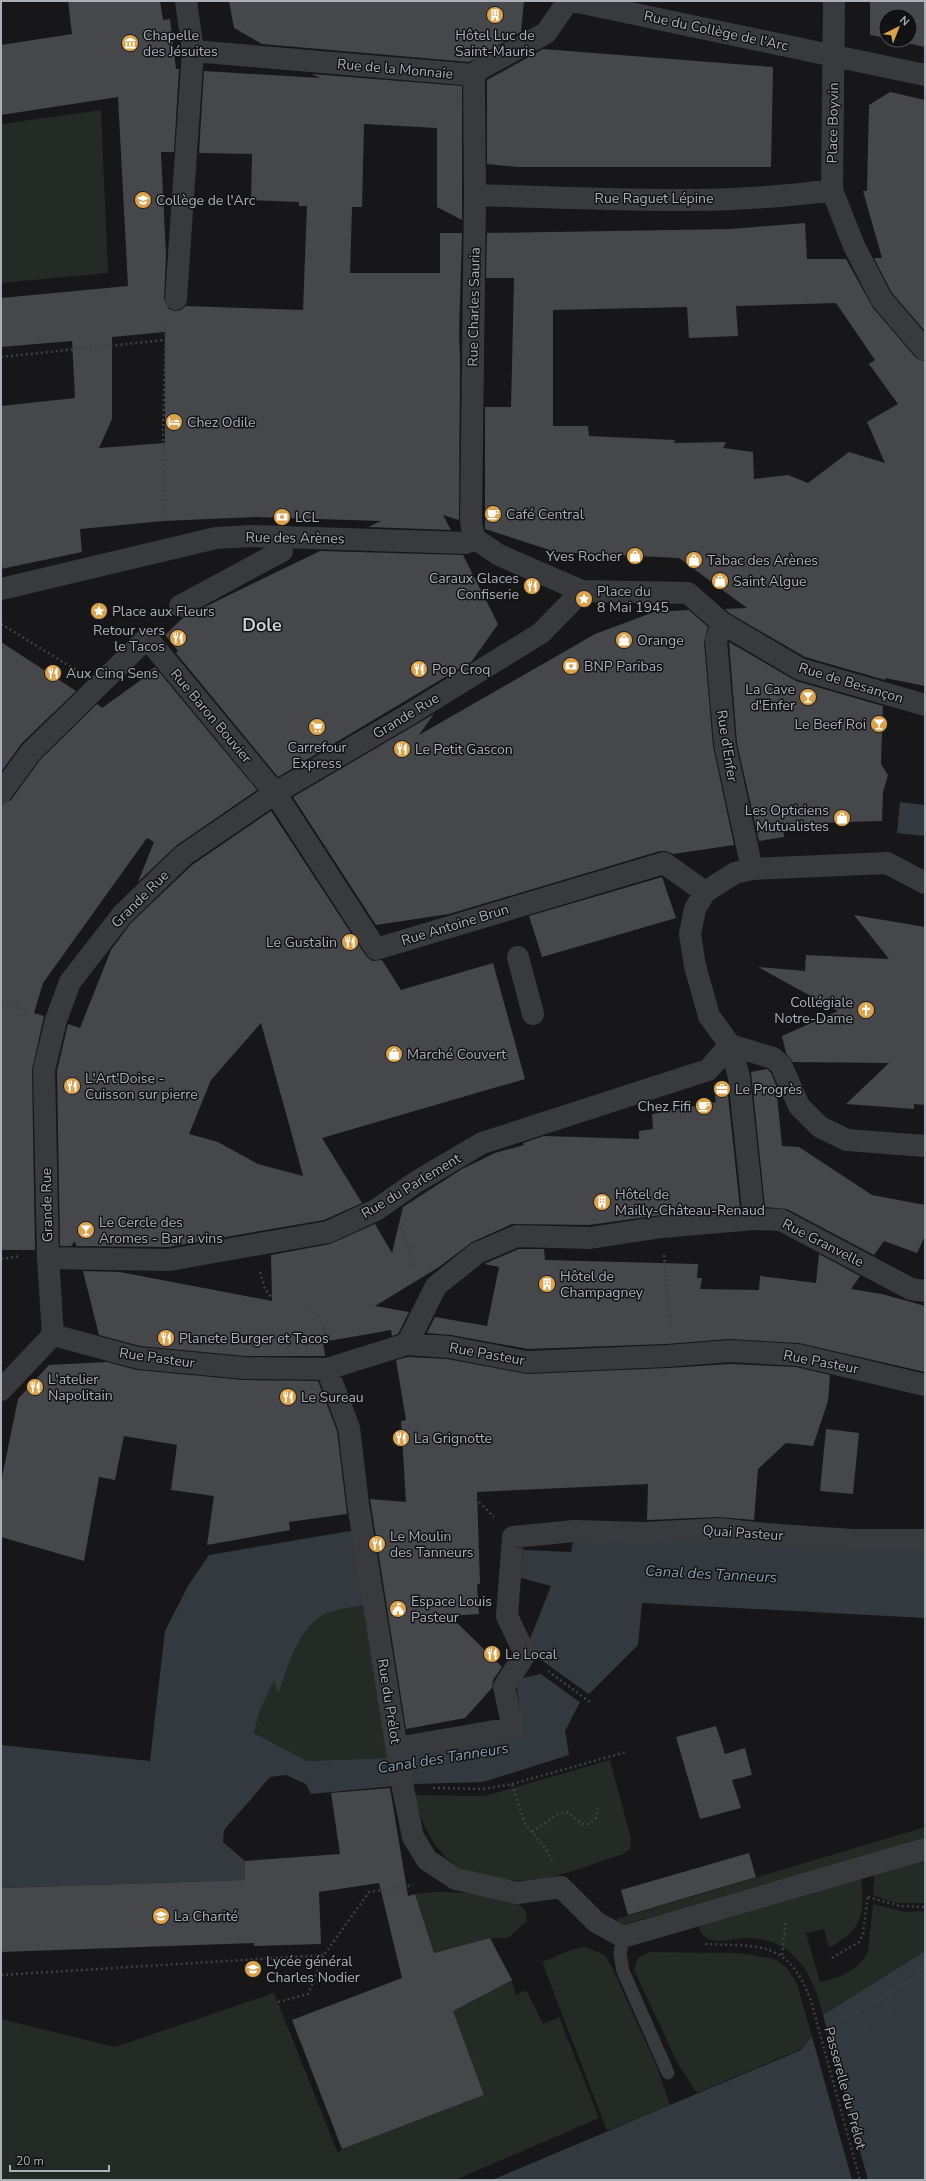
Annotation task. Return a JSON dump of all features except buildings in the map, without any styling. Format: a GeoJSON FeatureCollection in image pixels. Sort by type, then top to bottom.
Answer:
{"type":"FeatureCollection","features":[{"type":"Feature","properties":{"kind":"street"},"geometry":{"type":"LineString","coordinates":[[176,299],[193,51],[186,1]]}},
{"type":"Feature","properties":{"kind":"street"},"geometry":{"type":"LineString","coordinates":[[474,75],[481,68],[546,33],[568,1]]}},
{"type":"Feature","properties":{"kind":"street","name":"Rue du Collège de l'Arc"},"geometry":{"type":"LineString","coordinates":[[573,1],[925,75]]}},
{"type":"Feature","properties":{"kind":"street","name":"Place Boyvin"},"geometry":{"type":"LineString","coordinates":[[832,190],[835,57],[834,1]]}},
{"type":"Feature","properties":{"kind":"street","name":"Rue de la Monnaie"},"geometry":{"type":"LineString","coordinates":[[193,51],[474,75]]}},
{"type":"Feature","properties":{"kind":"street","name":"Rue Charles Sauria"},"geometry":{"type":"LineString","coordinates":[[474,75],[475,195],[471,522],[474,538]]}},
{"type":"Feature","properties":{"kind":"street"},"geometry":{"type":"LineString","coordinates":[[832,190],[854,246],[882,300],[925,350]]}},
{"type":"Feature","properties":{"kind":"street","name":"Rue Raguet Lépine"},"geometry":{"type":"LineString","coordinates":[[475,195],[680,200],[803,194],[832,190]]}},
{"type":"Feature","properties":{"kind":"street","name":"Rue des Arènes"},"geometry":{"type":"LineString","coordinates":[[1,589],[216,538],[250,536],[466,543],[474,538]]}},
{"type":"Feature","properties":{"kind":"street"},"geometry":{"type":"LineString","coordinates":[[474,538],[499,555],[582,591]]}},
{"type":"Feature","properties":{"kind":"street"},"geometry":{"type":"LineString","coordinates":[[180,606],[282,551]]}},
{"type":"Feature","properties":{"kind":"street","name":"Rue de Besançon"},"geometry":{"type":"LineString","coordinates":[[582,591],[688,593],[722,623],[800,669],[925,705]]}},
{"type":"Feature","properties":{"kind":"street","name":"Grande Rue"},"geometry":{"type":"LineString","coordinates":[[53,1335],[48,1258],[44,1070],[56,1020],[70,982],[122,915],[184,855],[275,793],[410,714],[541,633],[582,591]]}},
{"type":"Feature","properties":{"kind":"street","name":"Rue d'Enfer"},"geometry":{"type":"LineString","coordinates":[[722,623],[716,641],[725,745],[752,869]]}},
{"type":"Feature","properties":{"kind":"street","name":"Rue Baron Bouvier"},"geometry":{"type":"LineString","coordinates":[[99,686],[147,638],[275,793]]}},
{"type":"Feature","properties":{"kind":"street"},"geometry":{"type":"LineString","coordinates":[[1,793],[31,752],[99,686]]}},
{"type":"Feature","properties":{"kind":"street","name":"Rue Antoine Brun"},"geometry":{"type":"LineString","coordinates":[[275,793],[376,949],[664,863],[705,892]]}},
{"type":"Feature","properties":{"kind":"street"},"geometry":{"type":"LineString","coordinates":[[754,1219],[739,1077],[730,1045],[710,1016],[695,966],[690,934],[695,909],[705,892],[735,873],[752,869],[887,863],[925,883]]}},
{"type":"Feature","properties":{"kind":"street"},"geometry":{"type":"LineString","coordinates":[[518,957],[533,1014]]}},
{"type":"Feature","properties":{"kind":"street"},"geometry":{"type":"LineString","coordinates":[[730,1045],[773,1058],[782,1065],[799,1106],[820,1128],[847,1140],[925,1146]]}},
{"type":"Feature","properties":{"kind":"street","name":"Rue du Parlement"},"geometry":{"type":"LineString","coordinates":[[48,1258],[169,1260],[328,1232],[384,1204],[416,1182],[482,1143],[708,1070],[730,1045]]}},
{"type":"Feature","properties":{"kind":"street","name":"Rue Granvelle"},"geometry":{"type":"LineString","coordinates":[[407,1344],[436,1286],[477,1253],[517,1236],[590,1238],[662,1227],[754,1219],[781,1220],[911,1289],[925,1292]]}},
{"type":"Feature","properties":{"kind":"street"},"geometry":{"type":"LineString","coordinates":[[1,1390],[53,1335]]}},
{"type":"Feature","properties":{"kind":"street","name":"Rue Pasteur"},"geometry":{"type":"LineString","coordinates":[[53,1335],[138,1358],[245,1368],[330,1368],[407,1344],[449,1347],[527,1362],[667,1356],[730,1351],[798,1355],[925,1385]]}},
{"type":"Feature","properties":{"kind":"street","name":"Rue du Prélot"},"geometry":{"type":"LineString","coordinates":[[330,1368],[349,1428],[358,1508],[402,1788],[413,1837],[427,1860],[456,1879],[517,1893],[561,1887]]}},
{"type":"Feature","properties":{"kind":"street","name":"Quai Pasteur"},"geometry":{"type":"LineString","coordinates":[[525,1654],[507,1616],[513,1537],[574,1531],[645,1532],[720,1529],[852,1540],[925,1540]]}},
{"type":"Feature","properties":{"kind":"street"},"geometry":{"type":"LineString","coordinates":[[408,1746],[513,1728],[504,1687],[525,1654]]}},
{"type":"Feature","properties":{"kind":"street"},"geometry":{"type":"LineString","coordinates":[[561,1887],[596,1922],[623,1937],[925,1849]]}},
{"type":"Feature","properties":{"kind":"lane"},"geometry":{"type":"LineString","coordinates":[[623,1937],[620,1954],[623,1971],[668,2073]]}},
{"type":"Feature","properties":{"kind":"path"},"geometry":{"type":"LineString","coordinates":[[166,550],[163,430],[165,340],[167,304],[176,299]]}},
{"type":"Feature","properties":{"kind":"path"},"geometry":{"type":"LineString","coordinates":[[1,357],[165,340]]}},
{"type":"Feature","properties":{"kind":"path"},"geometry":{"type":"LineString","coordinates":[[1,624],[99,686]]}},
{"type":"Feature","properties":{"kind":"path"},"geometry":{"type":"LineString","coordinates":[[384,1204],[397,1217],[419,1272],[436,1286]]}},
{"type":"Feature","properties":{"kind":"path"},"geometry":{"type":"LineString","coordinates":[[662,1227],[670,1334]]}},
{"type":"Feature","properties":{"kind":"path"},"geometry":{"type":"LineString","coordinates":[[305,1307],[318,1314],[323,1323],[330,1368]]}},
{"type":"Feature","properties":{"kind":"path"},"geometry":{"type":"LineString","coordinates":[[525,1654],[590,1702]]}},
{"type":"Feature","properties":{"kind":"path"},"geometry":{"type":"LineString","coordinates":[[430,1788],[483,1790],[512,1784],[626,1752]]}},
{"type":"Feature","properties":{"kind":"path"},"geometry":{"type":"LineString","coordinates":[[512,1784],[525,1824],[551,1859],[561,1887]]}},
{"type":"Feature","properties":{"kind":"path"},"geometry":{"type":"LineString","coordinates":[[532,1832],[558,1814],[567,1812],[582,1824],[590,1824],[596,1818],[598,1808]]}},
{"type":"Feature","properties":{"kind":"path"},"geometry":{"type":"LineString","coordinates":[[832,1958],[859,1942],[863,1932],[868,1897],[867,1866]]}},
{"type":"Feature","properties":{"kind":"path"},"geometry":{"type":"LineString","coordinates":[[278,2002],[308,1994],[324,1955],[369,1892],[456,1879]]}},
{"type":"Feature","properties":{"kind":"path"},"geometry":{"type":"LineString","coordinates":[[700,1944],[759,1946],[782,1955],[790,1888]]}},
{"type":"Feature","properties":{"kind":"path"},"geometry":{"type":"LineString","coordinates":[[868,1897],[900,1906],[925,1907]]}},
{"type":"Feature","properties":{"kind":"path"},"geometry":{"type":"LineString","coordinates":[[1,1975],[324,1955]]}},
{"type":"Feature","properties":{"kind":"path","name":"Passerelle du Prélot"},"geometry":{"type":"LineString","coordinates":[[782,1955],[801,1978],[811,2001],[860,2180]]}},
{"type":"Feature","properties":{"kind":"path"},"geometry":{"type":"LineString","coordinates":[[845,2019],[925,1972]]}},
{"type":"Feature","properties":{"kind":"path"},"geometry":{"type":"LineString","coordinates":[[882,1997],[895,2020]]}},
{"type":"Feature","properties":{"kind":"path"},"geometry":{"type":"LineString","coordinates":[[857,2012],[868,2031]]}},
{"type":"Feature","properties":{"kind":"shaded area"},"geometry":{"type":"Polygon","coordinates":[[[101,110],[108,273],[1,283],[1,124],[101,110]]]}},
{"type":"Feature","properties":{"kind":"shaded area"},"geometry":{"type":"Polygon","coordinates":[[[366,1605],[391,1758],[307,1761],[254,1733],[260,1710],[274,1679],[278,1693],[293,1652],[310,1625],[322,1615],[341,1609],[366,1605]]]}},
{"type":"Feature","properties":{"kind":"shaded area"},"geometry":{"type":"Polygon","coordinates":[[[610,1760],[631,1839],[630,1849],[623,1854],[568,1872],[535,1880],[523,1881],[501,1879],[472,1873],[455,1865],[438,1849],[426,1829],[421,1818],[415,1795],[485,1796],[610,1760]]]}},
{"type":"Feature","properties":{"kind":"shaded area"},"geometry":{"type":"Polygon","coordinates":[[[925,1827],[925,1839],[623,1925],[618,1923],[617,1919],[925,1827]]]}},
{"type":"Feature","properties":{"kind":"shaded area"},"geometry":{"type":"Polygon","coordinates":[[[925,1859],[925,1903],[896,1903],[873,1895],[873,1874],[925,1859]]]}},
{"type":"Feature","properties":{"kind":"shaded area"},"geometry":{"type":"Polygon","coordinates":[[[861,1876],[863,1900],[860,1919],[856,1927],[841,1941],[829,1948],[824,1929],[806,1933],[820,1982],[848,1973],[864,1959],[868,1952],[873,1904],[905,1912],[925,1911],[925,1951],[823,2015],[809,1976],[797,1959],[789,1952],[776,1944],[758,1939],[744,1938],[725,1941],[712,1940],[706,1938],[699,1928],[701,1923],[861,1876]]]}},
{"type":"Feature","properties":{"kind":"shaded area"},"geometry":{"type":"Polygon","coordinates":[[[435,1892],[480,1894],[515,1902],[523,1908],[526,1913],[527,1921],[508,1938],[490,1938],[434,1953],[415,1894],[435,1892]]]}},
{"type":"Feature","properties":{"kind":"shaded area"},"geometry":{"type":"Polygon","coordinates":[[[585,1947],[605,1955],[612,1967],[657,2067],[670,2105],[607,2131],[542,1962],[574,1949],[585,1947]]]}},
{"type":"Feature","properties":{"kind":"shaded area"},"geometry":{"type":"Polygon","coordinates":[[[649,1952],[740,1953],[775,1959],[787,1968],[797,1984],[812,2036],[801,2049],[697,2093],[678,2064],[634,1970],[638,1958],[649,1952]]]}},
{"type":"Feature","properties":{"kind":"shaded area"},"geometry":{"type":"Polygon","coordinates":[[[512,1980],[516,1995],[526,1990],[543,2024],[559,2017],[599,2118],[455,2180],[1,2180],[1,2019],[115,2047],[274,1993],[338,2153],[342,2149],[484,2095],[448,2000],[512,1980]]]}},
{"type":"Feature","properties":{"kind":"water"},"geometry":{"type":"Polygon","coordinates":[[[900,802],[925,805],[925,836],[897,833],[900,802]]]}},
{"type":"Feature","properties":{"kind":"water","name":"Canal des Tanneurs"},"geometry":{"type":"Polygon","coordinates":[[[356,1530],[366,1605],[341,1609],[322,1615],[303,1634],[293,1653],[278,1694],[274,1680],[260,1710],[254,1733],[307,1761],[391,1758],[522,1723],[516,1683],[526,1649],[551,1586],[521,1578],[523,1550],[571,1552],[574,1536],[710,1536],[925,1548],[925,1618],[642,1603],[638,1645],[579,1704],[565,1731],[569,1755],[483,1782],[415,1784],[311,1794],[306,1784],[286,1775],[270,1777],[224,1830],[223,1842],[245,1861],[245,1880],[1,1888],[1,1745],[150,1761],[165,1631],[188,1586],[209,1555],[356,1530]]]}},
{"type":"Feature","properties":{"kind":"water"},"geometry":{"type":"Polygon","coordinates":[[[925,1951],[925,2180],[492,2180],[801,2050],[812,2036],[823,2015],[925,1951]]]}},
{"type":"Feature","properties":{"kind":"pier"},"geometry":{"type":"Polygon","coordinates":[[[526,1649],[590,1696],[582,1704],[541,1674],[522,1678],[526,1649]]]}},
{"type":"Feature","properties":{"kind":"pier"},"geometry":{"type":"Polygon","coordinates":[[[822,2013],[868,2180],[852,2180],[811,2033],[822,2013]]]}},
{"type":"Feature","properties":{"kind":"place","name":"Hôtel Luc de Saint-Mauris"},"geometry":{"type":"Point","coordinates":[495,15]}},
{"type":"Feature","properties":{"kind":"place","name":"Chapelle des Jésuites"},"geometry":{"type":"Point","coordinates":[130,43]}},
{"type":"Feature","properties":{"kind":"place","name":"Collège de l'Arc"},"geometry":{"type":"Point","coordinates":[143,200]}},
{"type":"Feature","properties":{"kind":"place","name":"Chez Odile"},"geometry":{"type":"Point","coordinates":[174,422]}},
{"type":"Feature","properties":{"kind":"place","name":"Café Central"},"geometry":{"type":"Point","coordinates":[493,514]}},
{"type":"Feature","properties":{"kind":"place","name":"LCL"},"geometry":{"type":"Point","coordinates":[282,517]}},
{"type":"Feature","properties":{"kind":"place","name":"Yves Rocher"},"geometry":{"type":"Point","coordinates":[635,556]}},
{"type":"Feature","properties":{"kind":"place","name":"Tabac des Arènes"},"geometry":{"type":"Point","coordinates":[694,560]}},
{"type":"Feature","properties":{"kind":"place","name":"Saint Algue"},"geometry":{"type":"Point","coordinates":[720,581]}},
{"type":"Feature","properties":{"kind":"place","name":"Caraux Glaces Confiserie"},"geometry":{"type":"Point","coordinates":[532,586]}},
{"type":"Feature","properties":{"kind":"place","name":"Place du 8 Mai 1945"},"geometry":{"type":"Point","coordinates":[584,599]}},
{"type":"Feature","properties":{"kind":"place","name":"Place aux Fleurs"},"geometry":{"type":"Point","coordinates":[99,611]}},
{"type":"Feature","properties":{"kind":"place","name":"Retour vers le Tacos"},"geometry":{"type":"Point","coordinates":[178,638]}},
{"type":"Feature","properties":{"kind":"place","name":"Orange"},"geometry":{"type":"Point","coordinates":[624,640]}},
{"type":"Feature","properties":{"kind":"place","name":"BNP Paribas"},"geometry":{"type":"Point","coordinates":[571,666]}},
{"type":"Feature","properties":{"kind":"place","name":"Pop Croq"},"geometry":{"type":"Point","coordinates":[419,669]}},
{"type":"Feature","properties":{"kind":"place","name":"Aux Cinq Sens"},"geometry":{"type":"Point","coordinates":[53,673]}},
{"type":"Feature","properties":{"kind":"place","name":"La Cave d'Enfer"},"geometry":{"type":"Point","coordinates":[808,697]}},
{"type":"Feature","properties":{"kind":"place","name":"Le Beef Roi"},"geometry":{"type":"Point","coordinates":[879,724]}},
{"type":"Feature","properties":{"kind":"place","name":"Carrefour Express"},"geometry":{"type":"Point","coordinates":[317,727]}},
{"type":"Feature","properties":{"kind":"place","name":"Le Petit Gascon"},"geometry":{"type":"Point","coordinates":[402,749]}},
{"type":"Feature","properties":{"kind":"place","name":"Les Opticiens Mutualistes"},"geometry":{"type":"Point","coordinates":[842,818]}},
{"type":"Feature","properties":{"kind":"place","name":"Le Gustalin"},"geometry":{"type":"Point","coordinates":[350,942]}},
{"type":"Feature","properties":{"kind":"place","name":"Collégiale Notre-Dame"},"geometry":{"type":"Point","coordinates":[866,1010]}},
{"type":"Feature","properties":{"kind":"place","name":"Marché Couvert"},"geometry":{"type":"Point","coordinates":[394,1054]}},
{"type":"Feature","properties":{"kind":"place","name":"L'Art'Doise - Cuisson sur pierre"},"geometry":{"type":"Point","coordinates":[72,1086]}},
{"type":"Feature","properties":{"kind":"place","name":"Le Progrès"},"geometry":{"type":"Point","coordinates":[722,1089]}},
{"type":"Feature","properties":{"kind":"place","name":"Chez Fifi"},"geometry":{"type":"Point","coordinates":[704,1106]}},
{"type":"Feature","properties":{"kind":"place","name":"Hôtel de Mailly-Château-Renaud"},"geometry":{"type":"Point","coordinates":[602,1202]}},
{"type":"Feature","properties":{"kind":"place","name":"Le Cercle des Aromes - Bar a vins"},"geometry":{"type":"Point","coordinates":[86,1230]}},
{"type":"Feature","properties":{"kind":"place","name":"Hôtel de Champagney"},"geometry":{"type":"Point","coordinates":[547,1284]}},
{"type":"Feature","properties":{"kind":"place","name":"Planete Burger et Tacos"},"geometry":{"type":"Point","coordinates":[166,1338]}},
{"type":"Feature","properties":{"kind":"place","name":"L'atelier Napolitain"},"geometry":{"type":"Point","coordinates":[35,1387]}},
{"type":"Feature","properties":{"kind":"place","name":"Le Sureau"},"geometry":{"type":"Point","coordinates":[288,1397]}},
{"type":"Feature","properties":{"kind":"place","name":"La Grignotte"},"geometry":{"type":"Point","coordinates":[401,1438]}},
{"type":"Feature","properties":{"kind":"place","name":"Le Moulin des Tanneurs"},"geometry":{"type":"Point","coordinates":[377,1544]}},
{"type":"Feature","properties":{"kind":"place","name":"Espace Louis Pasteur"},"geometry":{"type":"Point","coordinates":[398,1609]}},
{"type":"Feature","properties":{"kind":"place","name":"Le Local"},"geometry":{"type":"Point","coordinates":[492,1654]}},
{"type":"Feature","properties":{"kind":"place","name":"La Charité"},"geometry":{"type":"Point","coordinates":[161,1916]}},
{"type":"Feature","properties":{"kind":"place","name":"Lycée général Charles Nodier"},"geometry":{"type":"Point","coordinates":[253,1969]}},
{"type":"Feature","properties":{"kind":"district","name":"Dole"},"geometry":{"type":"Point","coordinates":[262,625]}}]}
